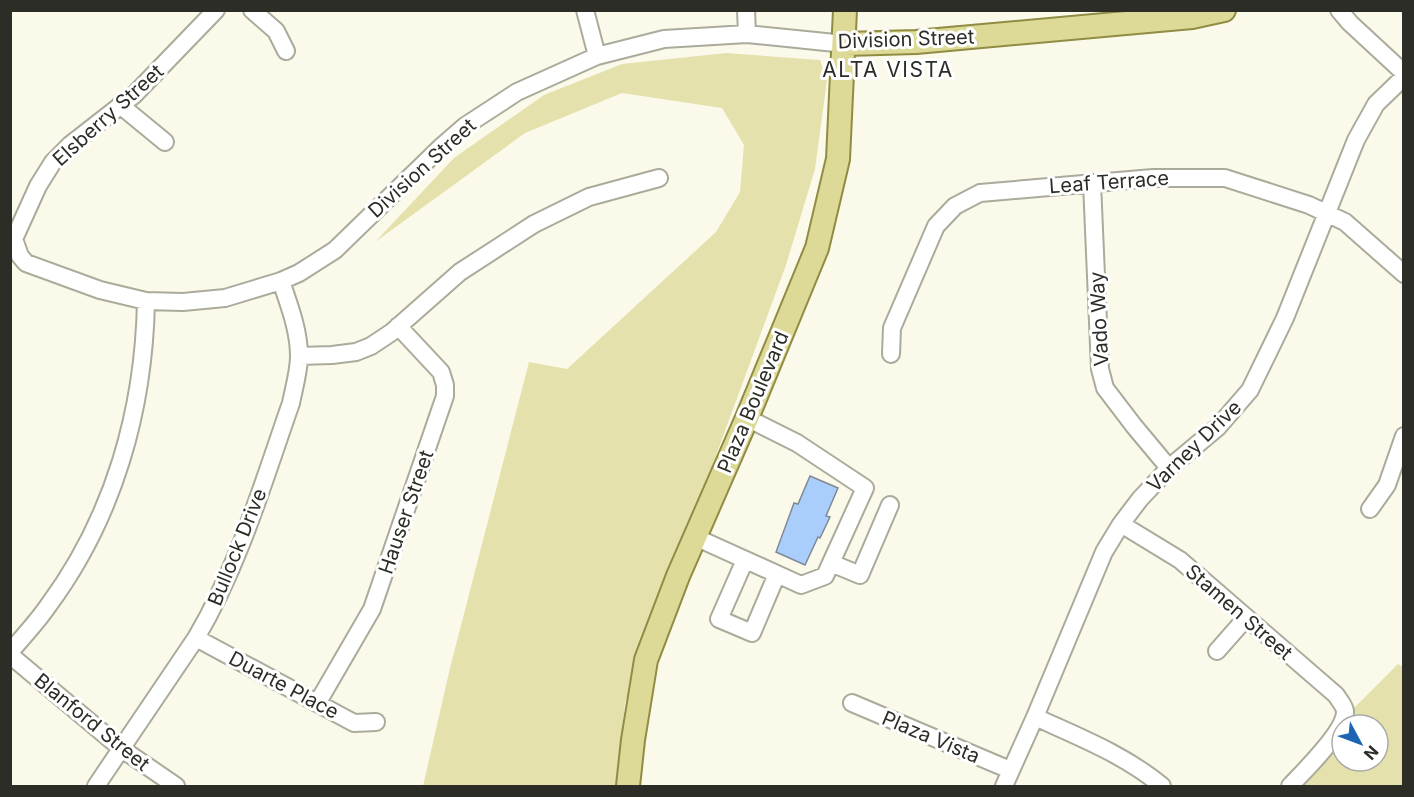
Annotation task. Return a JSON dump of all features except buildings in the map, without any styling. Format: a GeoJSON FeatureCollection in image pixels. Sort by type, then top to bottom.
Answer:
{"type":"FeatureCollection","features":[{"type":"Feature","properties":{"kind":"main road","name":"Plaza Boulevard"},"geometry":{"type":"LineString","coordinates":[[628,786],[646,660],[695,537],[791,314],[819,238],[838,159],[845,10]]}},
{"type":"Feature","properties":{"kind":"main road","name":"Division Street"},"geometry":{"type":"LineString","coordinates":[[845,44],[928,40],[1183,17],[1224,10]]}},
{"type":"Feature","properties":{"kind":"street","name":"Elsberry Street"},"geometry":{"type":"LineString","coordinates":[[26,263],[20,256],[14,239],[46,171],[70,145],[120,105],[164,65],[216,10]]}},
{"type":"Feature","properties":{"kind":"street"},"geometry":{"type":"LineString","coordinates":[[252,10],[276,31],[286,51]]}},
{"type":"Feature","properties":{"kind":"street"},"geometry":{"type":"LineString","coordinates":[[585,10],[597,56]]}},
{"type":"Feature","properties":{"kind":"street"},"geometry":{"type":"LineString","coordinates":[[746,10],[747,34]]}},
{"type":"Feature","properties":{"kind":"street"},"geometry":{"type":"LineString","coordinates":[[1339,10],[1404,75]]}},
{"type":"Feature","properties":{"kind":"street","name":"Division Street"},"geometry":{"type":"LineString","coordinates":[[26,263],[99,290],[146,301],[183,302],[225,298],[281,281],[299,273],[335,250],[465,126],[517,92],[597,56],[664,39],[747,34],[845,44]]}},
{"type":"Feature","properties":{"kind":"street","name":"Varney Drive"},"geometry":{"type":"LineString","coordinates":[[1004,786],[1104,552],[1140,499],[1169,468],[1218,427],[1236,409],[1250,390],[1284,318],[1361,131],[1376,105],[1404,75]]}},
{"type":"Feature","properties":{"kind":"street"},"geometry":{"type":"LineString","coordinates":[[120,105],[165,142]]}},
{"type":"Feature","properties":{"kind":"street","name":"Leaf Terrace"},"geometry":{"type":"LineString","coordinates":[[891,354],[892,328],[932,235],[942,219],[955,206],[980,193],[1174,177],[1225,178],[1326,212],[1345,222],[1404,274]]}},
{"type":"Feature","properties":{"kind":"street"},"geometry":{"type":"LineString","coordinates":[[299,356],[356,352],[370,346],[398,326],[460,272],[534,224],[589,197],[658,178]]}},
{"type":"Feature","properties":{"kind":"street","name":"Vado Way"},"geometry":{"type":"LineString","coordinates":[[1092,183],[1100,360],[1105,388],[1169,468]]}},
{"type":"Feature","properties":{"kind":"street","name":"Bullock Drive"},"geometry":{"type":"LineString","coordinates":[[96,786],[196,638],[209,616],[242,543],[291,403],[299,356],[293,316],[281,281]]}},
{"type":"Feature","properties":{"kind":"street"},"geometry":{"type":"LineString","coordinates":[[10,653],[63,585],[88,541],[110,494],[135,413],[144,357],[146,301]]}},
{"type":"Feature","properties":{"kind":"street","name":"Hauser Street"},"geometry":{"type":"LineString","coordinates":[[318,702],[372,609],[445,396],[445,385],[441,372],[398,326]]}},
{"type":"Feature","properties":{"kind":"street"},"geometry":{"type":"LineString","coordinates":[[695,537],[801,585],[825,576],[866,488],[797,443],[747,418]]}},
{"type":"Feature","properties":{"kind":"street"},"geometry":{"type":"LineString","coordinates":[[1370,509],[1387,485],[1404,436]]}},
{"type":"Feature","properties":{"kind":"street"},"geometry":{"type":"LineString","coordinates":[[831,563],[860,575],[890,505]]}},
{"type":"Feature","properties":{"kind":"street","name":"Stamen Street"},"geometry":{"type":"LineString","coordinates":[[1121,524],[1180,560],[1336,695],[1341,702],[1345,713],[1336,735],[1290,786]]}},
{"type":"Feature","properties":{"kind":"street"},"geometry":{"type":"LineString","coordinates":[[745,560],[719,619],[752,633],[777,574]]}},
{"type":"Feature","properties":{"kind":"street"},"geometry":{"type":"LineString","coordinates":[[1217,651],[1246,618]]}},
{"type":"Feature","properties":{"kind":"street","name":"Duarte Place"},"geometry":{"type":"LineString","coordinates":[[196,638],[354,723],[376,722]]}},
{"type":"Feature","properties":{"kind":"street","name":"Blanford Street"},"geometry":{"type":"LineString","coordinates":[[10,653],[122,749],[176,786]]}},
{"type":"Feature","properties":{"kind":"street","name":"Plaza Vista"},"geometry":{"type":"LineString","coordinates":[[852,703],[1010,770]]}},
{"type":"Feature","properties":{"kind":"street"},"geometry":{"type":"LineString","coordinates":[[1035,717],[1107,750],[1162,786]]}},
{"type":"Feature","properties":{"kind":"shaded area"},"geometry":{"type":"Polygon","coordinates":[[[726,53],[820,60],[827,80],[815,169],[786,265],[625,703],[617,786],[423,786],[450,668],[529,362],[567,369],[716,232],[740,192],[744,145],[722,108],[622,93],[525,133],[375,242],[454,158],[544,95],[622,64],[726,53]]]}},
{"type":"Feature","properties":{"kind":"shaded area"},"geometry":{"type":"Polygon","coordinates":[[[1398,664],[1403,667],[1403,786],[1304,786],[1330,757],[1330,773],[1390,773],[1390,713],[1353,713],[1354,708],[1398,664]]]}},
{"type":"Feature","properties":{"kind":"district","name":"ALTA VISTA"},"geometry":{"type":"Point","coordinates":[888,70]}}]}
